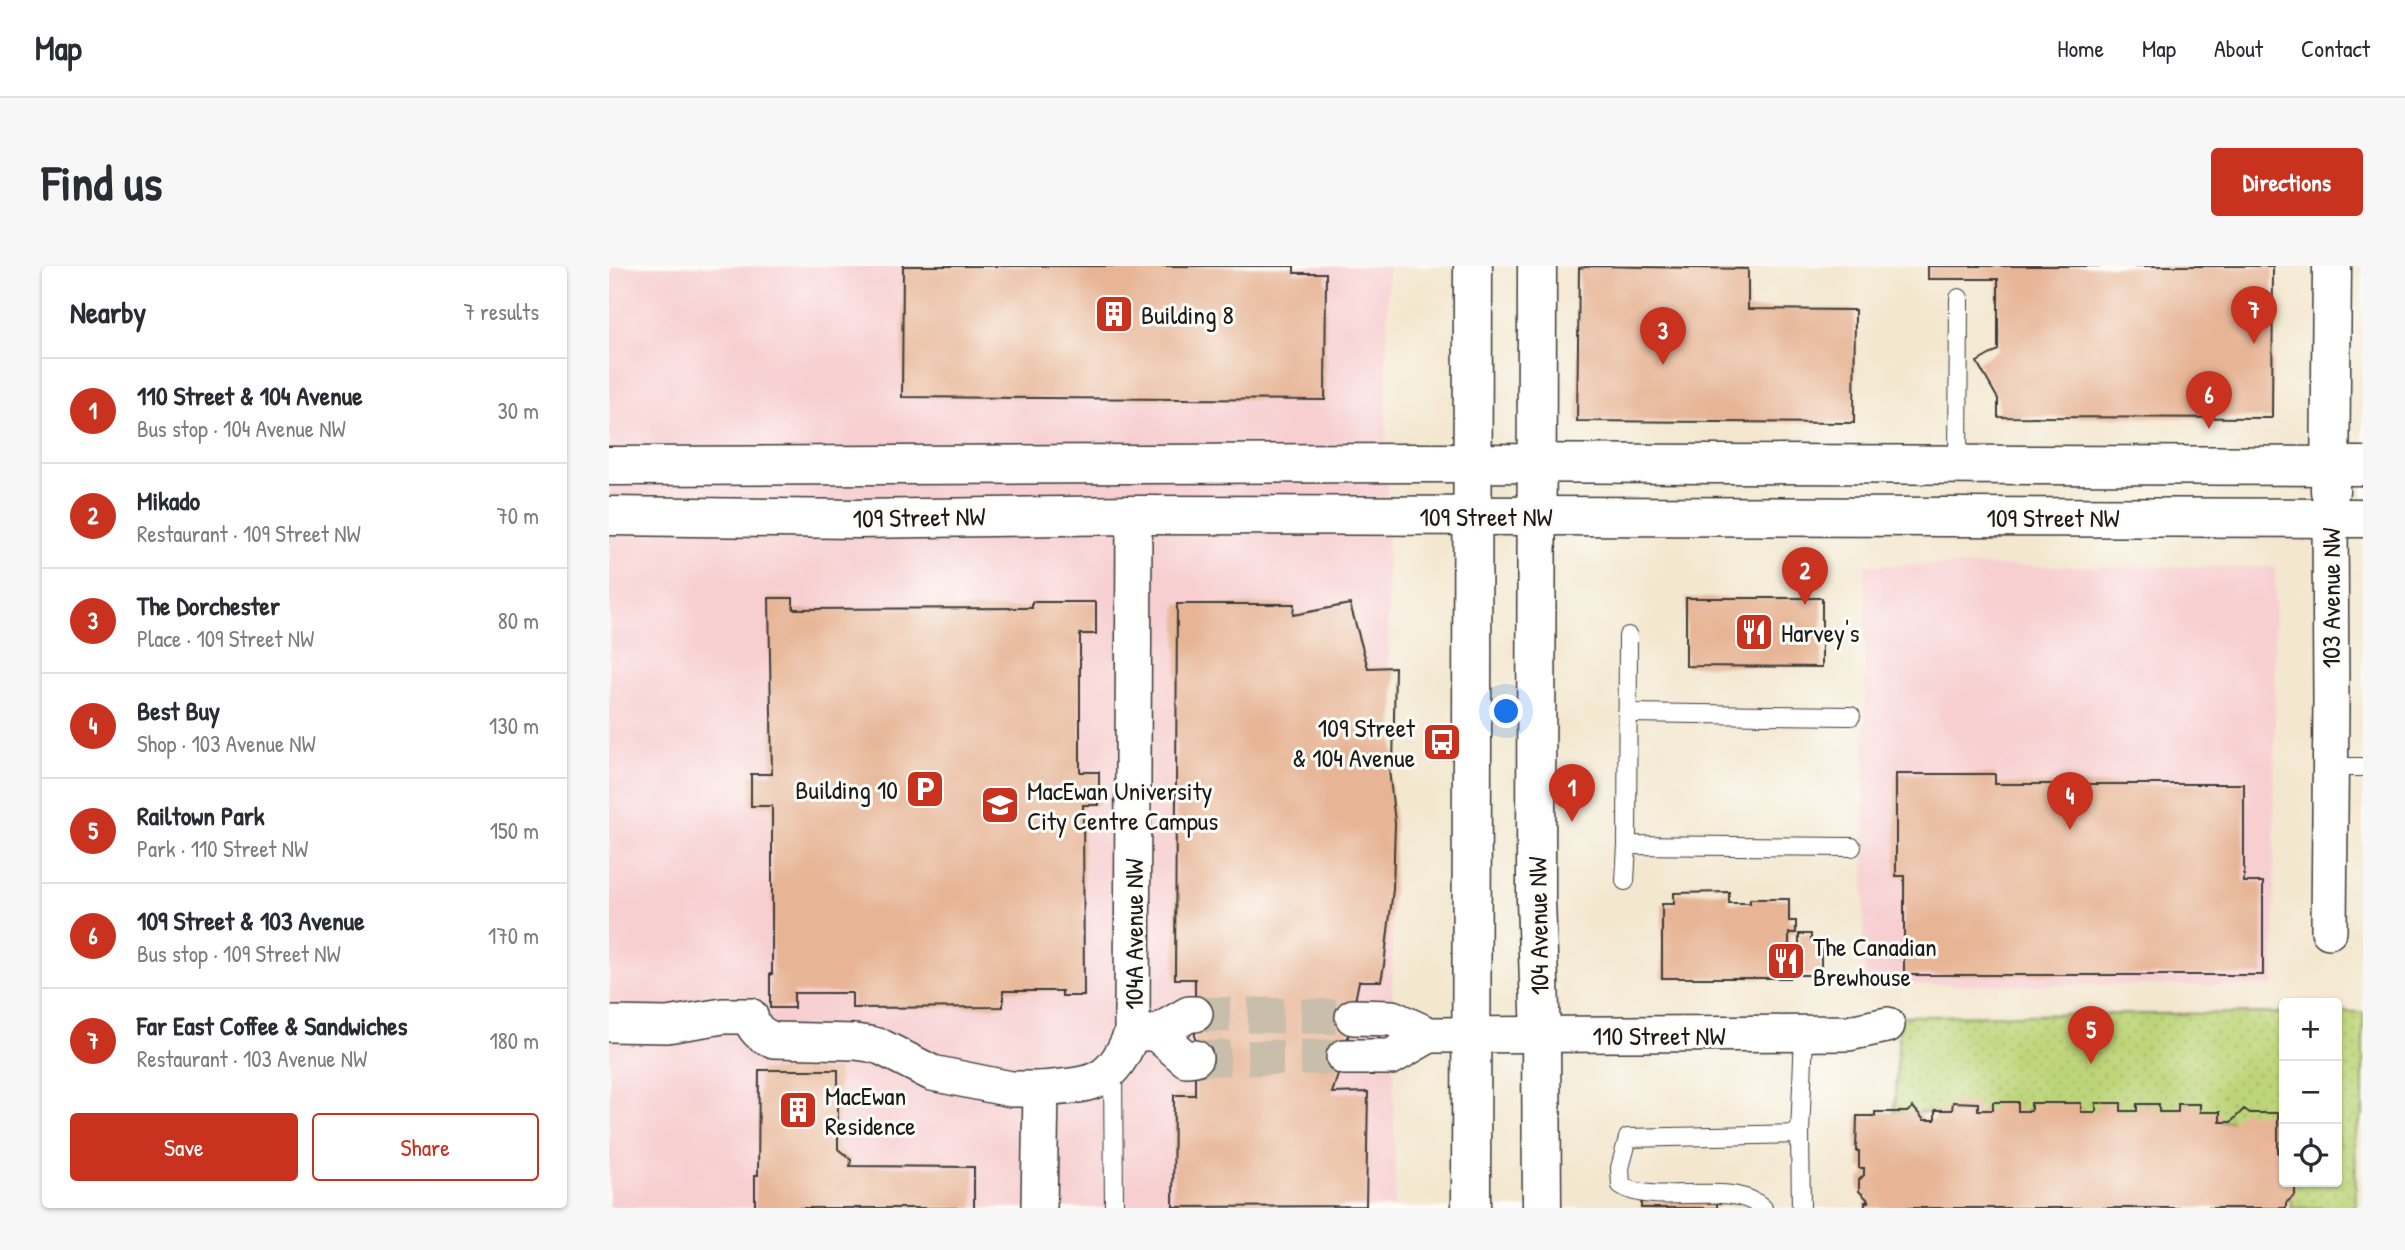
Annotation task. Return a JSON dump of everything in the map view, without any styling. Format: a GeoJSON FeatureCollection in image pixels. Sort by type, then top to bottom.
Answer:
{"type":"FeatureCollection","features":[{"type":"Feature","properties":{"kind":"main road"},"geometry":{"type":"LineString","coordinates":[[1471,1208],[1473,266]]}},
{"type":"Feature","properties":{"kind":"main road","name":"104 Avenue NW"},"geometry":{"type":"LineString","coordinates":[[1537,266],[1536,900],[1541,1036],[1542,1208]]}},
{"type":"Feature","properties":{"kind":"main road","name":"103 Avenue NW"},"geometry":{"type":"LineString","coordinates":[[2332,266],[2346,466],[2346,518]]}},
{"type":"Feature","properties":{"kind":"main road","name":"109 Street NW"},"geometry":{"type":"LineString","coordinates":[[609,466],[2346,466]]}},
{"type":"Feature","properties":{"kind":"main road","name":"109 Street NW"},"geometry":{"type":"LineString","coordinates":[[609,516],[857,519],[1134,514],[2346,518]]}},
{"type":"Feature","properties":{"kind":"street","name":"104A Avenue NW"},"geometry":{"type":"LineString","coordinates":[[1113,1069],[1144,1033],[1134,514]]}},
{"type":"Feature","properties":{"kind":"street","name":"103 Avenue NW"},"geometry":{"type":"LineString","coordinates":[[2329,931],[2347,767],[2346,518]]}},
{"type":"Feature","properties":{"kind":"street"},"geometry":{"type":"LineString","coordinates":[[1144,1033],[1195,1014]]}},
{"type":"Feature","properties":{"kind":"street"},"geometry":{"type":"LineString","coordinates":[[609,1024],[667,1025],[723,1016],[750,1016],[753,1027],[761,1035],[773,1040],[870,1044],[932,1073],[1011,1089],[1041,1089],[1091,1083],[1103,1078],[1113,1069]]}},
{"type":"Feature","properties":{"kind":"street","name":"110 Street NW"},"geometry":{"type":"LineString","coordinates":[[1353,1017],[1392,1018],[1429,1035],[1849,1034],[1887,1025]]}},
{"type":"Feature","properties":{"kind":"street"},"geometry":{"type":"LineString","coordinates":[[1144,1033],[1186,1059],[1195,1058]]}},
{"type":"Feature","properties":{"kind":"street"},"geometry":{"type":"LineString","coordinates":[[1343,1057],[1391,1057],[1429,1035]]}},
{"type":"Feature","properties":{"kind":"street"},"geometry":{"type":"LineString","coordinates":[[1039,1208],[1041,1089]]}},
{"type":"Feature","properties":{"kind":"lane"},"geometry":{"type":"LineString","coordinates":[[1958,464],[1959,298]]}},
{"type":"Feature","properties":{"kind":"lane"},"geometry":{"type":"LineString","coordinates":[[1625,881],[1627,636]]}},
{"type":"Feature","properties":{"kind":"lane"},"geometry":{"type":"LineString","coordinates":[[1627,713],[1851,716]]}},
{"type":"Feature","properties":{"kind":"lane"},"geometry":{"type":"LineString","coordinates":[[1626,845],[1851,847]]}},
{"type":"Feature","properties":{"kind":"lane"},"geometry":{"type":"LineString","coordinates":[[1801,1208],[1800,1134],[1804,1034]]}},
{"type":"Feature","properties":{"kind":"lane"},"geometry":{"type":"LineString","coordinates":[[1113,1069],[1114,1208]]}},
{"type":"Feature","properties":{"kind":"lane"},"geometry":{"type":"LineString","coordinates":[[1763,1208],[1751,1199],[1735,1197],[1645,1196],[1630,1193],[1621,1185],[1620,1168],[1627,1138],[1800,1134]]}},
{"type":"Feature","properties":{"kind":"shaded area","name":"MacEwan University City Centre Campus"},"geometry":{"type":"Polygon","coordinates":[[[609,266],[1388,266],[1386,403],[1395,1208],[609,1208],[609,266]]]}},
{"type":"Feature","properties":{"kind":"shaded area"},"geometry":{"type":"Polygon","coordinates":[[[1865,565],[2275,567],[2274,986],[1864,984],[1865,565]]]}},
{"type":"Feature","properties":{"kind":"green space"},"geometry":{"type":"Polygon","coordinates":[[[2342,1012],[2363,1012],[2363,1114],[2355,1135],[2356,1208],[2291,1208],[2290,1187],[2342,1187],[2342,1012]]]}},
{"type":"Feature","properties":{"kind":"green space"},"geometry":{"type":"Polygon","coordinates":[[[2279,1013],[2279,1124],[1894,1112],[1900,1016],[2279,1013]]]}},
{"type":"Feature","properties":{"kind":"building","name":"Building 8"},"geometry":{"type":"Polygon","coordinates":[[[903,266],[1294,266],[1294,273],[1326,273],[1325,400],[902,397],[903,266]]]}},
{"type":"Feature","properties":{"kind":"building"},"geometry":{"type":"Polygon","coordinates":[[[1928,266],[2273,266],[2272,418],[1998,417],[1998,399],[1977,362],[1998,350],[1998,279],[1928,279],[1928,266]]]}},
{"type":"Feature","properties":{"kind":"building"},"geometry":{"type":"Polygon","coordinates":[[[1579,268],[1748,269],[1748,309],[1855,310],[1854,423],[1577,421],[1579,268]]]}},
{"type":"Feature","properties":{"kind":"building","name":"Building 10"},"geometry":{"type":"Polygon","coordinates":[[[769,598],[793,598],[793,609],[1032,608],[1032,602],[1096,602],[1096,634],[1080,634],[1080,772],[1099,772],[1099,805],[1083,805],[1084,996],[1062,996],[1062,991],[1003,991],[1003,1007],[852,1008],[852,993],[794,993],[794,1008],[770,1008],[772,806],[751,806],[751,774],[772,774],[769,598]]]}},
{"type":"Feature","properties":{"kind":"building","name":"Harvey's"},"geometry":{"type":"Polygon","coordinates":[[[1686,598],[1822,598],[1822,667],[1686,666],[1686,598]]]}},
{"type":"Feature","properties":{"kind":"building"},"geometry":{"type":"Polygon","coordinates":[[[1177,604],[1294,604],[1293,615],[1350,604],[1368,668],[1395,667],[1393,769],[1389,769],[1395,823],[1393,889],[1384,965],[1381,981],[1359,981],[1344,1057],[1332,1093],[1368,1092],[1366,1206],[1173,1207],[1174,1095],[1195,1095],[1195,979],[1175,979],[1177,604]]]}},
{"type":"Feature","properties":{"kind":"building"},"geometry":{"type":"Polygon","coordinates":[[[1896,774],[1995,774],[1995,784],[2244,784],[2244,882],[2263,882],[2263,975],[1904,975],[1904,876],[1896,876],[1896,774]]]}},
{"type":"Feature","properties":{"kind":"building"},"geometry":{"type":"Polygon","coordinates":[[[1729,892],[1729,903],[1750,903],[1750,899],[1789,899],[1789,921],[1796,921],[1796,933],[1789,933],[1789,949],[1799,949],[1799,934],[1811,934],[1811,941],[1821,941],[1821,975],[1789,975],[1789,978],[1662,978],[1662,904],[1674,904],[1674,893],[1729,892]]]}},
{"type":"Feature","properties":{"kind":"building","name":"MacEwan Residence"},"geometry":{"type":"Polygon","coordinates":[[[759,1070],[838,1070],[838,1149],[851,1160],[850,1166],[974,1167],[974,1208],[755,1208],[759,1070]]]}},
{"type":"Feature","properties":{"kind":"building"},"geometry":{"type":"Polygon","coordinates":[[[1953,1102],[1978,1103],[1978,1110],[1993,1110],[1993,1102],[2018,1102],[2018,1111],[2031,1111],[2031,1103],[2081,1103],[2081,1112],[2096,1112],[2096,1103],[2121,1103],[2121,1111],[2137,1111],[2137,1104],[2159,1104],[2159,1112],[2178,1112],[2178,1104],[2200,1104],[2200,1112],[2220,1112],[2220,1122],[2231,1122],[2244,1109],[2250,1113],[2278,1113],[2279,1187],[2295,1187],[2295,1195],[2286,1203],[2286,1208],[1865,1208],[1865,1202],[1868,1200],[1859,1191],[1859,1180],[1864,1175],[1864,1168],[1859,1168],[1859,1151],[1856,1151],[1857,1116],[1875,1116],[1875,1112],[1907,1112],[1913,1107],[1924,1120],[1935,1120],[1935,1110],[1952,1110],[1953,1102]]]}},
{"type":"Feature","properties":{"kind":"building"},"geometry":{"type":"Polygon","coordinates":[[[1641,1202],[1717,1202],[1717,1208],[1641,1208],[1641,1202]]]}},
{"type":"Feature","properties":{"kind":"tunnel"},"geometry":{"type":"LineString","coordinates":[[1195,1014],[1353,1017]]}},
{"type":"Feature","properties":{"kind":"tunnel"},"geometry":{"type":"LineString","coordinates":[[1195,1058],[1344,1057]]}},
{"type":"Feature","properties":{"kind":"place","name":"Building 8"},"geometry":{"type":"Point","coordinates":[1114,314]}},
{"type":"Feature","properties":{"kind":"place","name":"Far East Coffee & Sandwiches"},"geometry":{"type":"Point","coordinates":[2254,344]}},
{"type":"Feature","properties":{"kind":"place","name":"The Dorchester"},"geometry":{"type":"Point","coordinates":[1663,365]}},
{"type":"Feature","properties":{"kind":"place","name":"109 Street & 103 Avenue"},"geometry":{"type":"Point","coordinates":[2209,429]}},
{"type":"Feature","properties":{"kind":"place","name":"Mikado"},"geometry":{"type":"Point","coordinates":[1805,605]}},
{"type":"Feature","properties":{"kind":"place","name":"Harvey's"},"geometry":{"type":"Point","coordinates":[1754,632]}},
{"type":"Feature","properties":{"kind":"place","name":"109 Street & 104 Avenue"},"geometry":{"type":"Point","coordinates":[1442,742]}},
{"type":"Feature","properties":{"kind":"place","name":"Building 10"},"geometry":{"type":"Point","coordinates":[925,789]}},
{"type":"Feature","properties":{"kind":"place","name":"MacEwan University City Centre Campus"},"geometry":{"type":"Point","coordinates":[1000,805]}},
{"type":"Feature","properties":{"kind":"place","name":"110 Street & 104 Avenue"},"geometry":{"type":"Point","coordinates":[1572,822]}},
{"type":"Feature","properties":{"kind":"place","name":"Best Buy"},"geometry":{"type":"Point","coordinates":[2070,830]}},
{"type":"Feature","properties":{"kind":"place","name":"The Canadian Brewhouse"},"geometry":{"type":"Point","coordinates":[1786,961]}},
{"type":"Feature","properties":{"kind":"place","name":"Railtown Park"},"geometry":{"type":"Point","coordinates":[2091,1064]}},
{"type":"Feature","properties":{"kind":"place","name":"MacEwan Residence"},"geometry":{"type":"Point","coordinates":[798,1110]}}]}
